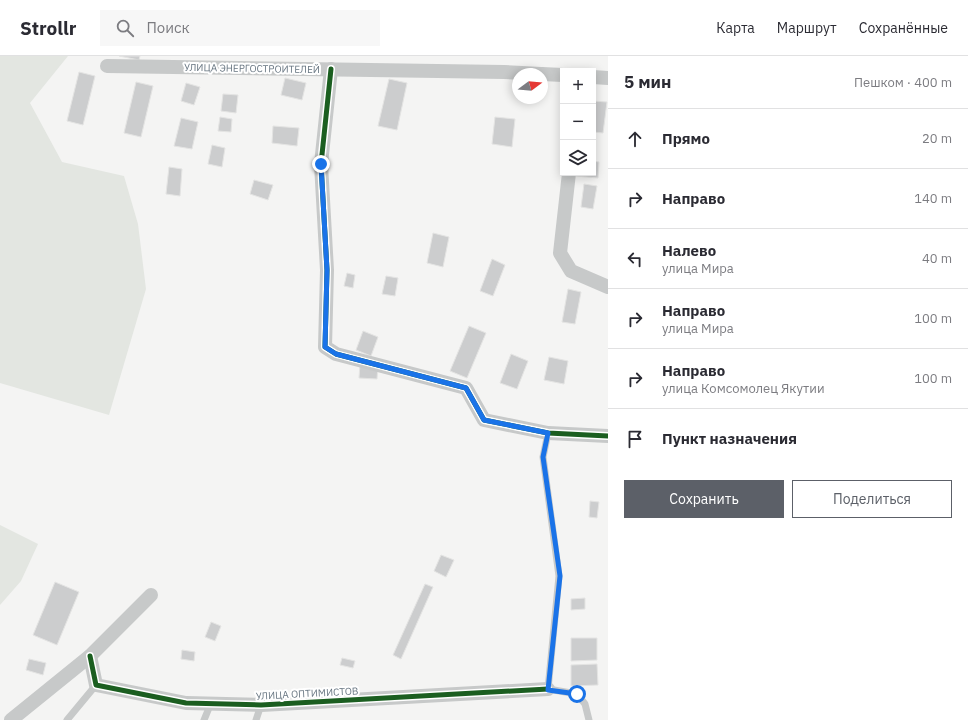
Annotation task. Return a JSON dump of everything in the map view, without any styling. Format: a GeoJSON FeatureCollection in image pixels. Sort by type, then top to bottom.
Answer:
{"type":"FeatureCollection","features":[{"type":"Feature","properties":{"kind":"street","name":"УЛИЦА ЭНЕРГОСТРОИТЕЛЕЙ"},"geometry":{"type":"LineString","coordinates":[[107,66],[512,72]]}},
{"type":"Feature","properties":{"kind":"street"},"geometry":{"type":"LineString","coordinates":[[332,69],[321,164],[327,270],[325,347],[336,354],[466,388],[484,420],[548,433],[608,436]]}},
{"type":"Feature","properties":{"kind":"street","name":"УЛИЦА ЭНЕРГОСТРОИТЕЛЕЙ"},"geometry":{"type":"LineString","coordinates":[[548,74],[560,75]]}},
{"type":"Feature","properties":{"kind":"street"},"geometry":{"type":"LineString","coordinates":[[596,77],[608,78]]}},
{"type":"Feature","properties":{"kind":"street"},"geometry":{"type":"LineString","coordinates":[[568,176],[560,254],[571,272],[608,288]]}},
{"type":"Feature","properties":{"kind":"street"},"geometry":{"type":"LineString","coordinates":[[11,720],[90,656],[151,595]]}},
{"type":"Feature","properties":{"kind":"street"},"geometry":{"type":"LineString","coordinates":[[90,656],[96,684]]}},
{"type":"Feature","properties":{"kind":"street","name":"УЛИЦА ОПТИМИСТОВ"},"geometry":{"type":"LineString","coordinates":[[96,684],[186,703],[261,705],[548,690]]}},
{"type":"Feature","properties":{"kind":"lane"},"geometry":{"type":"LineString","coordinates":[[548,433],[543,457],[560,576],[548,690],[577,694],[586,704],[589,720]]}},
{"type":"Feature","properties":{"kind":"lane"},"geometry":{"type":"LineString","coordinates":[[67,720],[96,684]]}},
{"type":"Feature","properties":{"kind":"lane"},"geometry":{"type":"LineString","coordinates":[[204,720],[211,703]]}},
{"type":"Feature","properties":{"kind":"lane"},"geometry":{"type":"LineString","coordinates":[[256,720],[261,705]]}},
{"type":"Feature","properties":{"kind":"shaded area"},"geometry":{"type":"Polygon","coordinates":[[[0,56],[68,56],[30,103],[62,162],[124,176],[138,224],[146,289],[109,415],[0,383],[0,56]]]}},
{"type":"Feature","properties":{"kind":"shaded area"},"geometry":{"type":"Polygon","coordinates":[[[0,525],[38,544],[21,581],[0,605],[0,525]]]}},
{"type":"Feature","properties":{"kind":"building"},"geometry":{"type":"Polygon","coordinates":[[[119,56],[140,56],[139,60],[119,56]]]}},
{"type":"Feature","properties":{"kind":"building"},"geometry":{"type":"Polygon","coordinates":[[[79,72],[95,76],[83,125],[67,121],[79,72]]]}},
{"type":"Feature","properties":{"kind":"building"},"geometry":{"type":"Polygon","coordinates":[[[285,78],[306,83],[302,100],[281,95],[285,78]]]}},
{"type":"Feature","properties":{"kind":"building"},"geometry":{"type":"Polygon","coordinates":[[[389,79],[407,83],[397,130],[378,126],[389,79]]]}},
{"type":"Feature","properties":{"kind":"building"},"geometry":{"type":"Polygon","coordinates":[[[136,82],[153,86],[141,137],[124,133],[136,82]]]}},
{"type":"Feature","properties":{"kind":"building"},"geometry":{"type":"Polygon","coordinates":[[[186,83],[200,87],[194,105],[181,101],[186,83]]]}},
{"type":"Feature","properties":{"kind":"building"},"geometry":{"type":"Polygon","coordinates":[[[223,94],[238,95],[236,113],[221,111],[223,94]]]}},
{"type":"Feature","properties":{"kind":"building"},"geometry":{"type":"Polygon","coordinates":[[[596,101],[607,102],[603,133],[596,132],[596,101]]]}},
{"type":"Feature","properties":{"kind":"building"},"geometry":{"type":"Polygon","coordinates":[[[220,117],[232,119],[231,132],[218,131],[220,117]]]}},
{"type":"Feature","properties":{"kind":"building"},"geometry":{"type":"Polygon","coordinates":[[[495,117],[515,119],[512,147],[492,144],[495,117]]]}},
{"type":"Feature","properties":{"kind":"building"},"geometry":{"type":"Polygon","coordinates":[[[181,118],[198,122],[192,149],[174,146],[181,118]]]}},
{"type":"Feature","properties":{"kind":"building"},"geometry":{"type":"Polygon","coordinates":[[[273,126],[299,128],[297,146],[272,143],[273,126]]]}},
{"type":"Feature","properties":{"kind":"building"},"geometry":{"type":"Polygon","coordinates":[[[212,145],[225,148],[222,167],[208,164],[212,145]]]}},
{"type":"Feature","properties":{"kind":"building"},"geometry":{"type":"Polygon","coordinates":[[[596,162],[599,162],[598,178],[576,176],[596,176],[596,162]]]}},
{"type":"Feature","properties":{"kind":"building"},"geometry":{"type":"Polygon","coordinates":[[[169,167],[182,169],[180,196],[166,194],[169,167]]]}},
{"type":"Feature","properties":{"kind":"building"},"geometry":{"type":"Polygon","coordinates":[[[254,180],[273,185],[268,200],[250,194],[254,180]]]}},
{"type":"Feature","properties":{"kind":"building"},"geometry":{"type":"Polygon","coordinates":[[[584,184],[597,186],[593,209],[581,207],[584,184]]]}},
{"type":"Feature","properties":{"kind":"building"},"geometry":{"type":"Polygon","coordinates":[[[433,233],[449,237],[443,267],[427,263],[433,233]]]}},
{"type":"Feature","properties":{"kind":"building"},"geometry":{"type":"Polygon","coordinates":[[[492,259],[505,265],[493,296],[480,291],[492,259]]]}},
{"type":"Feature","properties":{"kind":"building"},"geometry":{"type":"Polygon","coordinates":[[[347,273],[355,275],[353,288],[344,286],[347,273]]]}},
{"type":"Feature","properties":{"kind":"building"},"geometry":{"type":"Polygon","coordinates":[[[386,276],[398,278],[395,296],[382,294],[386,276]]]}},
{"type":"Feature","properties":{"kind":"building"},"geometry":{"type":"Polygon","coordinates":[[[568,289],[581,292],[575,324],[562,322],[568,289]]]}},
{"type":"Feature","properties":{"kind":"building"},"geometry":{"type":"Polygon","coordinates":[[[469,326],[486,333],[467,378],[450,371],[469,326]]]}},
{"type":"Feature","properties":{"kind":"building"},"geometry":{"type":"Polygon","coordinates":[[[363,331],[378,337],[371,356],[356,350],[363,331]]]}},
{"type":"Feature","properties":{"kind":"building"},"geometry":{"type":"Polygon","coordinates":[[[511,354],[528,361],[517,389],[500,383],[511,354]]]}},
{"type":"Feature","properties":{"kind":"building"},"geometry":{"type":"Polygon","coordinates":[[[549,357],[568,361],[564,384],[544,380],[549,357]]]}},
{"type":"Feature","properties":{"kind":"building"},"geometry":{"type":"Polygon","coordinates":[[[360,364],[378,365],[377,379],[359,378],[360,364]]]}},
{"type":"Feature","properties":{"kind":"building"},"geometry":{"type":"Polygon","coordinates":[[[590,501],[599,502],[597,518],[589,517],[590,501]]]}},
{"type":"Feature","properties":{"kind":"building"},"geometry":{"type":"Polygon","coordinates":[[[441,555],[454,560],[446,577],[434,571],[441,555]]]}},
{"type":"Feature","properties":{"kind":"building"},"geometry":{"type":"Polygon","coordinates":[[[55,582],[79,592],[57,645],[33,635],[55,582]]]}},
{"type":"Feature","properties":{"kind":"building"},"geometry":{"type":"Polygon","coordinates":[[[425,584],[433,587],[401,659],[393,655],[425,584]]]}},
{"type":"Feature","properties":{"kind":"building"},"geometry":{"type":"Polygon","coordinates":[[[585,598],[585,609],[571,610],[571,599],[585,598]]]}},
{"type":"Feature","properties":{"kind":"building"},"geometry":{"type":"Polygon","coordinates":[[[211,622],[221,626],[215,641],[205,637],[211,622]]]}},
{"type":"Feature","properties":{"kind":"building"},"geometry":{"type":"Polygon","coordinates":[[[571,638],[597,638],[597,660],[571,661],[571,638]]]}},
{"type":"Feature","properties":{"kind":"building"},"geometry":{"type":"Polygon","coordinates":[[[182,650],[195,652],[194,661],[181,659],[182,650]]]}},
{"type":"Feature","properties":{"kind":"building"},"geometry":{"type":"Polygon","coordinates":[[[342,658],[355,661],[353,668],[340,665],[342,658]]]}},
{"type":"Feature","properties":{"kind":"building"},"geometry":{"type":"Polygon","coordinates":[[[29,659],[46,663],[43,675],[26,670],[29,659]]]}},
{"type":"Feature","properties":{"kind":"building"},"geometry":{"type":"Polygon","coordinates":[[[597,664],[598,685],[571,686],[571,665],[597,664]]]}},
{"type":"Feature","properties":{"kind":"cycle path"},"geometry":{"type":"LineString","coordinates":[[331,69],[321,164],[327,270],[325,347],[336,354],[466,388],[484,420],[548,433],[608,436]]}},
{"type":"Feature","properties":{"kind":"cycle path"},"geometry":{"type":"LineString","coordinates":[[90,656],[96,685],[186,703],[261,705],[548,689]]}},
{"type":"Feature","properties":{"kind":"route"},"geometry":{"type":"LineString","coordinates":[[321,164],[327,270],[325,347],[336,354],[466,388],[484,420],[548,433],[543,457],[560,576],[548,690],[577,694]]}}]}
